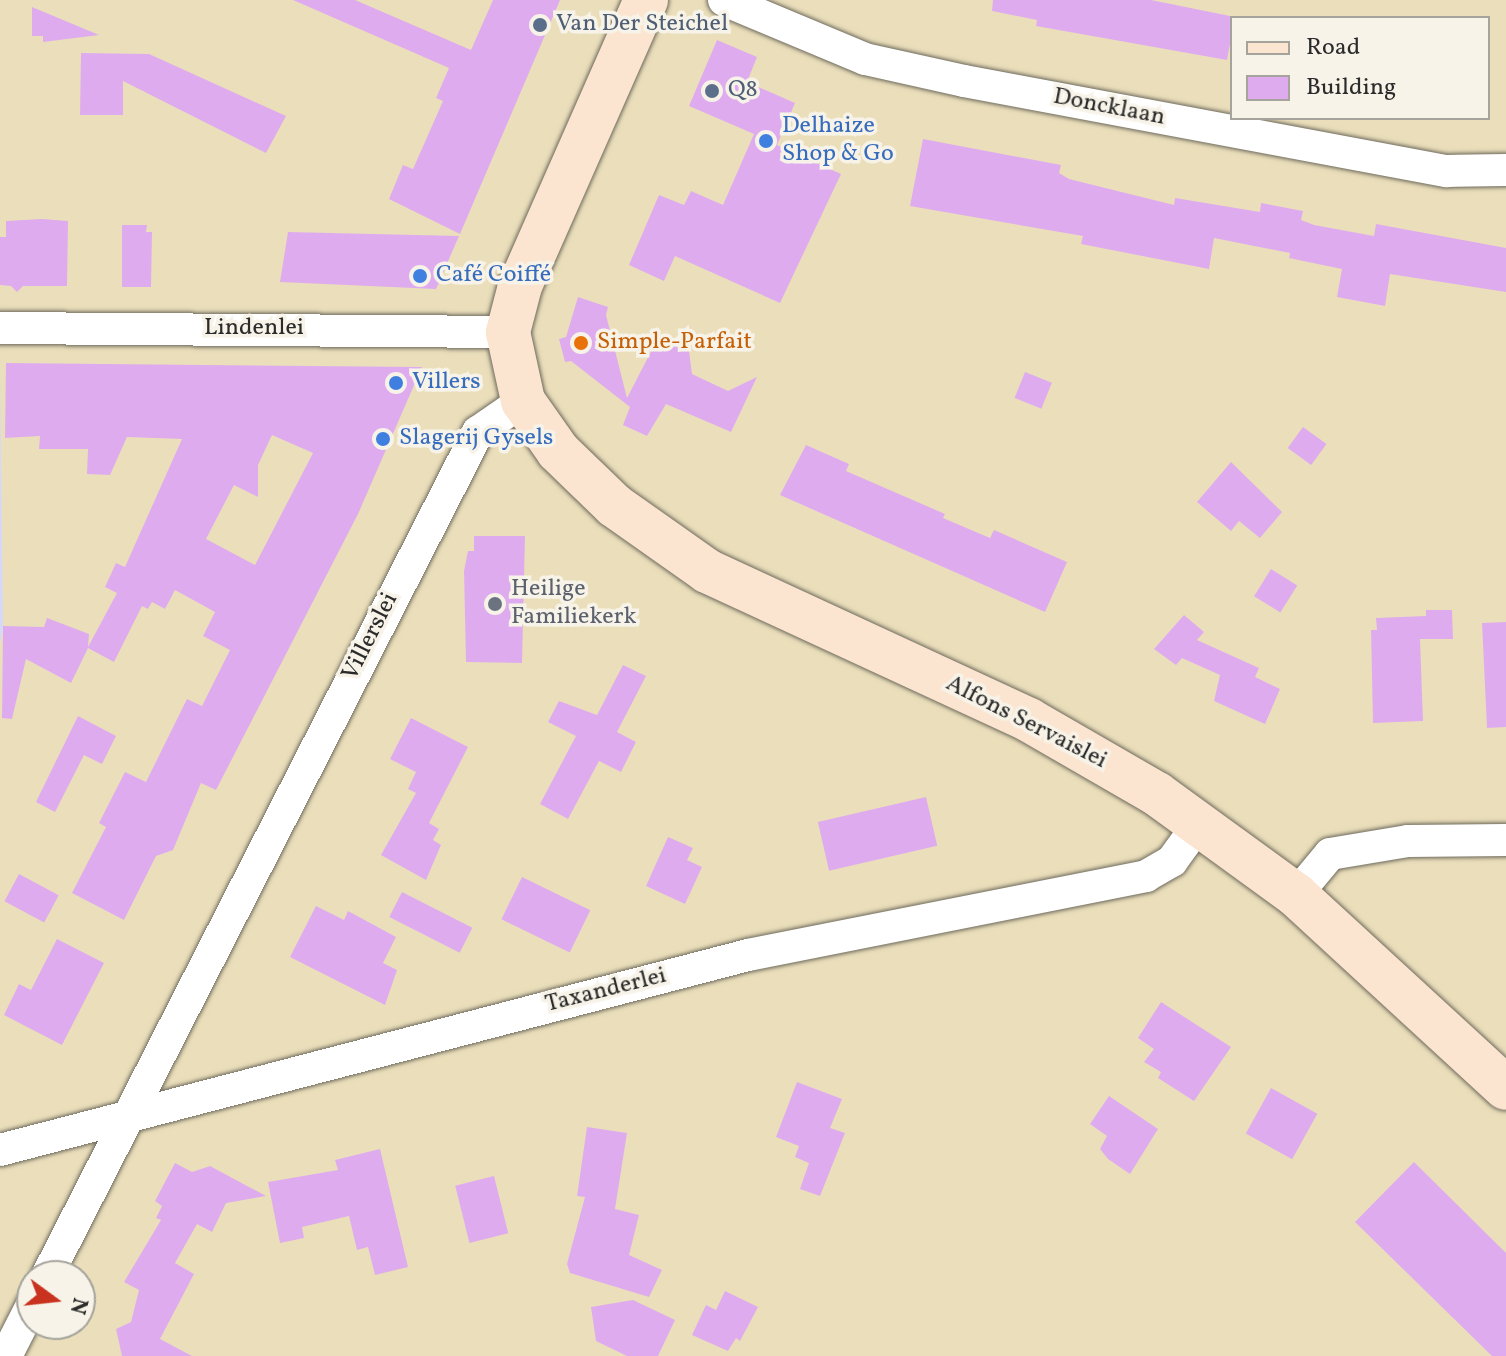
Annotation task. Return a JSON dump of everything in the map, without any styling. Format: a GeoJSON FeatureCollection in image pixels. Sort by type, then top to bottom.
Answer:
{"type":"FeatureCollection","features":[{"type":"Feature","properties":{"kind":"street"},"geometry":{"type":"LineString","coordinates":[[523,401],[508,332],[520,286],[646,0]]}},
{"type":"Feature","properties":{"kind":"street","name":"Doncklaan"},"geometry":{"type":"LineString","coordinates":[[724,0],[865,59],[964,81],[1447,171],[1506,170]]}},
{"type":"Feature","properties":{"kind":"street","name":"Lindenlei"},"geometry":{"type":"LineString","coordinates":[[0,328],[508,332]]}},
{"type":"Feature","properties":{"kind":"street","name":"Alfons Servaislei"},"geometry":{"type":"LineString","coordinates":[[523,401],[558,451],[592,485],[679,554],[759,597],[1029,720],[1157,794],[1296,895],[1506,1088]]}},
{"type":"Feature","properties":{"kind":"street","name":"Villerslei"},"geometry":{"type":"LineString","coordinates":[[55,1260],[478,432],[523,401]]}},
{"type":"Feature","properties":{"kind":"street","name":"Taxanderlei"},"geometry":{"type":"LineString","coordinates":[[0,1150],[131,1112],[748,955],[1146,876],[1172,861],[1198,825]]}},
{"type":"Feature","properties":{"kind":"street"},"geometry":{"type":"LineString","coordinates":[[1296,895],[1330,854],[1408,841],[1506,840]]}},
{"type":"Feature","properties":{"kind":"street"},"geometry":{"type":"LineString","coordinates":[[6,1356],[16,1336]]}},
{"type":"Feature","properties":{"kind":"shaded area"},"geometry":{"type":"Polygon","coordinates":[[[0,364],[3,628],[0,644],[0,364]]]}},
{"type":"Feature","properties":{"kind":"building"},"geometry":{"type":"Polygon","coordinates":[[[293,0],[355,0],[471,50],[493,0],[560,0],[460,234],[389,199],[403,165],[413,169],[443,101],[436,98],[449,68],[293,0]]]}},
{"type":"Feature","properties":{"kind":"building"},"geometry":{"type":"Polygon","coordinates":[[[993,0],[1151,0],[1230,16],[1230,44],[1227,60],[1036,26],[1037,20],[992,11],[993,0]]]}},
{"type":"Feature","properties":{"kind":"building"},"geometry":{"type":"Polygon","coordinates":[[[32,7],[99,35],[43,42],[43,36],[32,36],[32,7]]]}},
{"type":"Feature","properties":{"kind":"building"},"geometry":{"type":"Polygon","coordinates":[[[717,40],[757,57],[747,82],[795,103],[777,145],[841,174],[780,303],[675,256],[664,281],[629,265],[659,195],[684,205],[691,191],[723,205],[754,134],[689,106],[717,40]]]}},
{"type":"Feature","properties":{"kind":"building"},"geometry":{"type":"Polygon","coordinates":[[[81,53],[149,54],[286,116],[266,153],[123,81],[123,115],[80,115],[81,53]]]}},
{"type":"Feature","properties":{"kind":"building"},"geometry":{"type":"Polygon","coordinates":[[[923,139],[1061,165],[1059,173],[1069,179],[1174,205],[1175,198],[1260,212],[1261,203],[1303,211],[1301,220],[1314,225],[1374,236],[1376,224],[1506,248],[1506,292],[1390,274],[1385,306],[1337,297],[1342,269],[1289,258],[1290,253],[1214,238],[1209,269],[1081,244],[1083,236],[910,206],[923,139]]]}},
{"type":"Feature","properties":{"kind":"building"},"geometry":{"type":"Polygon","coordinates":[[[6,221],[68,221],[67,286],[23,286],[17,292],[11,286],[0,285],[0,237],[6,237],[6,221]]]}},
{"type":"Feature","properties":{"kind":"building"},"geometry":{"type":"Polygon","coordinates":[[[122,225],[147,225],[146,232],[152,232],[151,287],[122,287],[122,225]]]}},
{"type":"Feature","properties":{"kind":"building"},"geometry":{"type":"Polygon","coordinates":[[[288,232],[459,236],[436,289],[280,282],[288,232]]]}},
{"type":"Feature","properties":{"kind":"building"},"geometry":{"type":"Polygon","coordinates":[[[578,297],[608,307],[606,315],[627,398],[657,340],[689,351],[692,374],[728,391],[757,377],[731,432],[666,404],[647,436],[623,425],[630,407],[571,361],[565,362],[559,339],[566,337],[578,297]]]}},
{"type":"Feature","properties":{"kind":"building"},"geometry":{"type":"Polygon","coordinates":[[[6,363],[422,367],[358,514],[216,790],[201,783],[173,850],[156,856],[124,920],[72,893],[106,827],[99,823],[125,772],[146,782],[187,699],[202,706],[230,650],[203,636],[215,612],[175,590],[165,609],[152,602],[148,609],[142,606],[114,662],[88,648],[71,683],[26,659],[12,719],[2,718],[3,626],[44,627],[47,618],[89,634],[88,647],[117,593],[105,587],[116,563],[125,567],[182,439],[127,437],[110,475],[87,474],[88,449],[39,449],[40,436],[5,438],[6,363]],[[272,435],[258,465],[258,497],[234,485],[206,539],[255,565],[313,453],[272,435]]]}},
{"type":"Feature","properties":{"kind":"building"},"geometry":{"type":"Polygon","coordinates":[[[1025,372],[1052,383],[1041,409],[1015,398],[1025,372]]]}},
{"type":"Feature","properties":{"kind":"building"},"geometry":{"type":"Polygon","coordinates":[[[1303,427],[1326,444],[1311,465],[1288,448],[1303,427]]]}},
{"type":"Feature","properties":{"kind":"building"},"geometry":{"type":"Polygon","coordinates":[[[806,445],[849,464],[846,471],[945,514],[943,518],[990,538],[994,530],[1067,562],[1045,612],[780,495],[806,445]]]}},
{"type":"Feature","properties":{"kind":"building"},"geometry":{"type":"Polygon","coordinates":[[[1231,462],[1282,512],[1260,538],[1239,521],[1231,531],[1197,502],[1231,462]]]}},
{"type":"Feature","properties":{"kind":"building","name":"Heilige Familiekerk"},"geometry":{"type":"Polygon","coordinates":[[[474,536],[525,536],[522,663],[466,662],[464,571],[468,551],[474,551],[474,536]]]}},
{"type":"Feature","properties":{"kind":"building"},"geometry":{"type":"Polygon","coordinates":[[[1271,569],[1297,585],[1280,613],[1254,596],[1271,569]]]}},
{"type":"Feature","properties":{"kind":"building"},"geometry":{"type":"Polygon","coordinates":[[[1426,610],[1452,610],[1453,639],[1420,639],[1423,721],[1373,723],[1371,630],[1377,630],[1376,618],[1426,616],[1426,610]]]}},
{"type":"Feature","properties":{"kind":"building"},"geometry":{"type":"Polygon","coordinates":[[[1184,615],[1204,632],[1197,640],[1259,668],[1255,677],[1280,689],[1265,724],[1214,701],[1220,675],[1182,658],[1176,665],[1154,649],[1184,615]]]}},
{"type":"Feature","properties":{"kind":"building"},"geometry":{"type":"Polygon","coordinates":[[[1506,622],[1506,727],[1487,728],[1482,623],[1506,622]]]}},
{"type":"Feature","properties":{"kind":"building"},"geometry":{"type":"Polygon","coordinates":[[[623,665],[646,676],[617,732],[636,742],[621,772],[599,761],[568,819],[540,804],[576,736],[548,722],[559,701],[597,715],[623,665]]]}},
{"type":"Feature","properties":{"kind":"building"},"geometry":{"type":"Polygon","coordinates":[[[78,716],[116,736],[102,764],[84,755],[55,812],[36,802],[78,716]]]}},
{"type":"Feature","properties":{"kind":"building"},"geometry":{"type":"Polygon","coordinates":[[[411,718],[468,747],[429,823],[439,829],[433,840],[441,845],[426,880],[381,855],[416,793],[408,789],[416,772],[390,759],[411,718]]]}},
{"type":"Feature","properties":{"kind":"building"},"geometry":{"type":"Polygon","coordinates":[[[926,797],[937,846],[829,871],[818,822],[926,797]]]}},
{"type":"Feature","properties":{"kind":"building"},"geometry":{"type":"Polygon","coordinates":[[[668,837],[693,848],[687,860],[702,867],[685,904],[646,886],[668,837]]]}},
{"type":"Feature","properties":{"kind":"building"},"geometry":{"type":"Polygon","coordinates":[[[19,874],[59,895],[44,922],[4,901],[19,874]]]}},
{"type":"Feature","properties":{"kind":"building"},"geometry":{"type":"Polygon","coordinates":[[[522,877],[590,910],[570,953],[501,919],[522,877]]]}},
{"type":"Feature","properties":{"kind":"building"},"geometry":{"type":"Polygon","coordinates":[[[402,892],[472,928],[460,953],[389,917],[402,892]]]}},
{"type":"Feature","properties":{"kind":"building"},"geometry":{"type":"Polygon","coordinates":[[[316,906],[344,920],[348,911],[396,937],[383,963],[397,970],[385,1005],[290,957],[316,906]]]}},
{"type":"Feature","properties":{"kind":"building"},"geometry":{"type":"Polygon","coordinates":[[[57,939],[104,963],[62,1045],[4,1015],[19,984],[31,990],[57,939]]]}},
{"type":"Feature","properties":{"kind":"building"},"geometry":{"type":"Polygon","coordinates":[[[1161,1002],[1231,1047],[1194,1101],[1158,1078],[1161,1072],[1144,1062],[1154,1049],[1138,1038],[1161,1002]]]}},
{"type":"Feature","properties":{"kind":"building"},"geometry":{"type":"Polygon","coordinates":[[[797,1082],[842,1099],[830,1128],[845,1133],[820,1196],[800,1189],[809,1163],[795,1157],[799,1146],[776,1137],[797,1082]]]}},
{"type":"Feature","properties":{"kind":"building"},"geometry":{"type":"Polygon","coordinates":[[[1271,1088],[1317,1114],[1292,1159],[1246,1133],[1271,1088]]]}},
{"type":"Feature","properties":{"kind":"building"},"geometry":{"type":"Polygon","coordinates":[[[1109,1096],[1158,1129],[1130,1174],[1108,1159],[1100,1149],[1107,1136],[1090,1124],[1109,1096]]]}},
{"type":"Feature","properties":{"kind":"building"},"geometry":{"type":"Polygon","coordinates":[[[587,1127],[627,1133],[615,1209],[639,1215],[629,1255],[662,1270],[649,1297],[570,1273],[567,1264],[585,1197],[577,1196],[587,1127]]]}},
{"type":"Feature","properties":{"kind":"building"},"geometry":{"type":"Polygon","coordinates":[[[380,1149],[408,1267],[375,1275],[368,1247],[357,1250],[349,1216],[302,1227],[304,1238],[280,1243],[268,1182],[338,1170],[335,1160],[380,1149]]]}},
{"type":"Feature","properties":{"kind":"building"},"geometry":{"type":"Polygon","coordinates":[[[1414,1162],[1506,1253],[1506,1356],[1492,1356],[1355,1222],[1414,1162]]]}},
{"type":"Feature","properties":{"kind":"building"},"geometry":{"type":"Polygon","coordinates":[[[175,1163],[192,1172],[210,1166],[266,1196],[226,1203],[212,1232],[197,1224],[175,1263],[194,1274],[160,1339],[192,1356],[122,1356],[116,1329],[131,1322],[139,1290],[124,1282],[161,1220],[156,1218],[162,1206],[155,1201],[175,1163]]]}},
{"type":"Feature","properties":{"kind":"building"},"geometry":{"type":"Polygon","coordinates":[[[494,1176],[508,1233],[469,1243],[455,1186],[494,1176]]]}},
{"type":"Feature","properties":{"kind":"building"},"geometry":{"type":"Polygon","coordinates":[[[725,1291],[758,1307],[740,1341],[736,1338],[728,1351],[692,1335],[706,1305],[716,1310],[725,1291]]]}},
{"type":"Feature","properties":{"kind":"building"},"geometry":{"type":"Polygon","coordinates":[[[633,1300],[675,1320],[658,1356],[627,1356],[596,1341],[591,1307],[633,1300]]]}},
{"type":"Feature","properties":{"kind":"place","name":"Van Der Steichel"},"geometry":{"type":"Point","coordinates":[540,25]}},
{"type":"Feature","properties":{"kind":"place","name":"Q8"},"geometry":{"type":"Point","coordinates":[712,91]}},
{"type":"Feature","properties":{"kind":"place","name":"Delhaize Shop & Go"},"geometry":{"type":"Point","coordinates":[766,141]}},
{"type":"Feature","properties":{"kind":"place","name":"Café Coiffé"},"geometry":{"type":"Point","coordinates":[420,276]}},
{"type":"Feature","properties":{"kind":"place","name":"Simple-Parfait"},"geometry":{"type":"Point","coordinates":[581,343]}},
{"type":"Feature","properties":{"kind":"place","name":"Villers"},"geometry":{"type":"Point","coordinates":[396,383]}},
{"type":"Feature","properties":{"kind":"place","name":"Slagerij Gysels"},"geometry":{"type":"Point","coordinates":[383,439]}},
{"type":"Feature","properties":{"kind":"place","name":"Heilige Familiekerk"},"geometry":{"type":"Point","coordinates":[495,604]}}]}
